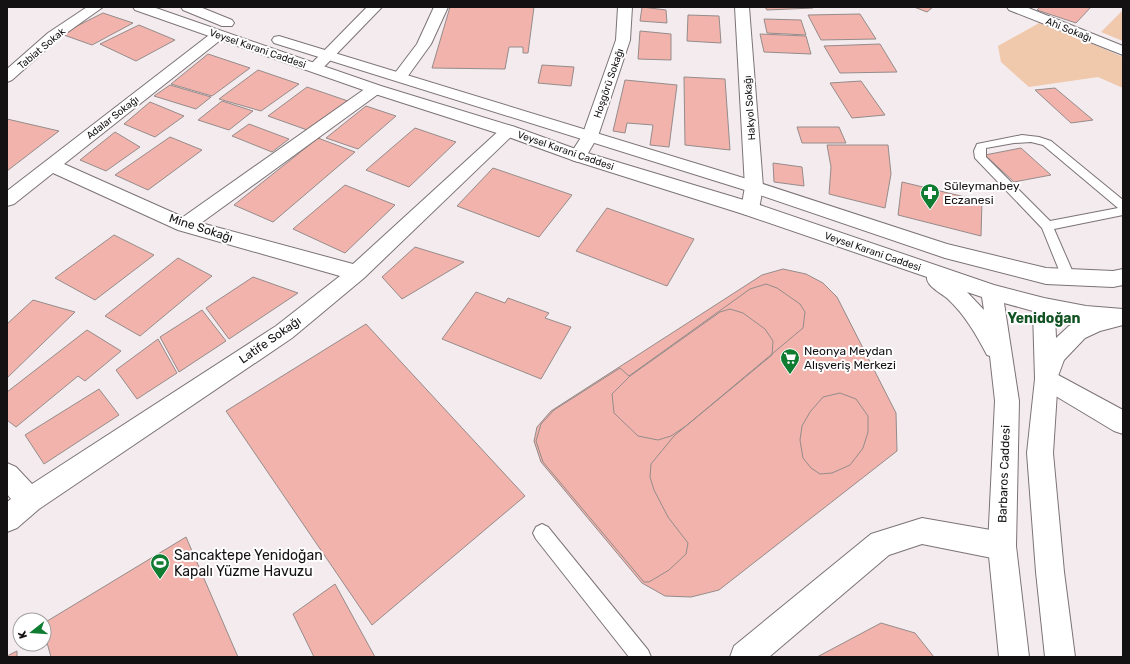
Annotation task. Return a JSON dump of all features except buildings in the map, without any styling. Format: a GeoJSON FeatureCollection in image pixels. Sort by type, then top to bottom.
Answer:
{"type":"FeatureCollection","features":[{"type":"Feature","properties":{"kind":"main road","name":"Tabiat Sokak"},"geometry":{"type":"LineString","coordinates":[[7,77],[53,36],[96,7]]}},
{"type":"Feature","properties":{"kind":"main road","name":"Veysel Karani Caddesi"},"geometry":{"type":"LineString","coordinates":[[143,7],[218,35],[316,67],[375,89],[509,131],[578,156],[750,209],[992,292],[1044,306],[1086,314],[1123,317]]}},
{"type":"Feature","properties":{"kind":"main road","name":"Veysel Karani Caddesi"},"geometry":{"type":"LineString","coordinates":[[188,7],[238,27],[754,187],[945,252],[1046,276],[1113,279],[1123,277]]}},
{"type":"Feature","properties":{"kind":"main road"},"geometry":{"type":"LineString","coordinates":[[316,67],[375,7]]}},
{"type":"Feature","properties":{"kind":"main road"},"geometry":{"type":"LineString","coordinates":[[400,77],[410,66],[431,33],[441,7]]}},
{"type":"Feature","properties":{"kind":"main road","name":"Hoşgörü Sokağı"},"geometry":{"type":"LineString","coordinates":[[578,156],[590,136],[623,40],[625,7]]}},
{"type":"Feature","properties":{"kind":"main road","name":"Hakyol Sokağı"},"geometry":{"type":"LineString","coordinates":[[742,7],[754,187],[750,209]]}},
{"type":"Feature","properties":{"kind":"main road","name":"Ahi Sokağı"},"geometry":{"type":"LineString","coordinates":[[1014,7],[1123,50]]}},
{"type":"Feature","properties":{"kind":"main road","name":"Adalar Sokağı"},"geometry":{"type":"LineString","coordinates":[[7,200],[218,35]]}},
{"type":"Feature","properties":{"kind":"main road"},"geometry":{"type":"LineString","coordinates":[[185,225],[375,89]]}},
{"type":"Feature","properties":{"kind":"main road","name":"Latife Sokağı"},"geometry":{"type":"LineString","coordinates":[[7,519],[30,500],[284,332],[358,273],[509,131]]}},
{"type":"Feature","properties":{"kind":"main road","name":"Mine Sokağı"},"geometry":{"type":"LineString","coordinates":[[50,165],[185,225],[358,273]]}},
{"type":"Feature","properties":{"kind":"main road"},"geometry":{"type":"LineString","coordinates":[[912,265],[942,282],[977,315],[1002,364]]}},
{"type":"Feature","properties":{"kind":"main road"},"geometry":{"type":"LineString","coordinates":[[992,292],[1017,270],[1044,306],[1047,379],[1040,453],[1050,572],[1060,657]]}},
{"type":"Feature","properties":{"kind":"main road","name":"Barbaros Caddesi"},"geometry":{"type":"LineString","coordinates":[[992,292],[1007,401],[1002,546],[1014,657]]}},
{"type":"Feature","properties":{"kind":"main road"},"geometry":{"type":"LineString","coordinates":[[1047,379],[1054,356],[1077,332],[1096,323],[1123,317]]}},
{"type":"Feature","properties":{"kind":"main road"},"geometry":{"type":"LineString","coordinates":[[1047,379],[1123,423]]}},
{"type":"Feature","properties":{"kind":"main road"},"geometry":{"type":"LineString","coordinates":[[7,475],[30,500]]}},
{"type":"Feature","properties":{"kind":"main road"},"geometry":{"type":"LineString","coordinates":[[744,657],[881,544],[922,531],[1002,546]]}},
{"type":"Feature","properties":{"kind":"lane"},"geometry":{"type":"LineString","coordinates":[[1068,277],[1047,226],[981,158],[979,151],[981,146],[1029,138],[1038,138],[1123,206]]}},
{"type":"Feature","properties":{"kind":"lane"},"geometry":{"type":"LineString","coordinates":[[1047,226],[1123,211]]}},
{"type":"Feature","properties":{"kind":"lane"},"geometry":{"type":"LineString","coordinates":[[542,533],[641,657]]}},
{"type":"Feature","properties":{"kind":"shaded area"},"geometry":{"type":"Polygon","coordinates":[[[1123,10],[1123,41],[1101,32],[1123,10]]]}},
{"type":"Feature","properties":{"kind":"shaded area"},"geometry":{"type":"Polygon","coordinates":[[[1041,22],[1123,57],[1123,88],[1098,77],[1029,87],[1001,62],[998,46],[1041,22]]]}},
{"type":"Feature","properties":{"kind":"place","name":"Süleymanbey Eczanesi"},"geometry":{"type":"Point","coordinates":[930,210]}},
{"type":"Feature","properties":{"kind":"place","name":"Neonya Meydan Alışveriş Merkezi"},"geometry":{"type":"Point","coordinates":[790,375]}},
{"type":"Feature","properties":{"kind":"place","name":"Sancaktepe Yenidoğan Kapalı Yüzme Havuzu"},"geometry":{"type":"Point","coordinates":[160,580]}},
{"type":"Feature","properties":{"kind":"district","name":"Yenidoğan"},"geometry":{"type":"Point","coordinates":[1044,318]}}]}
